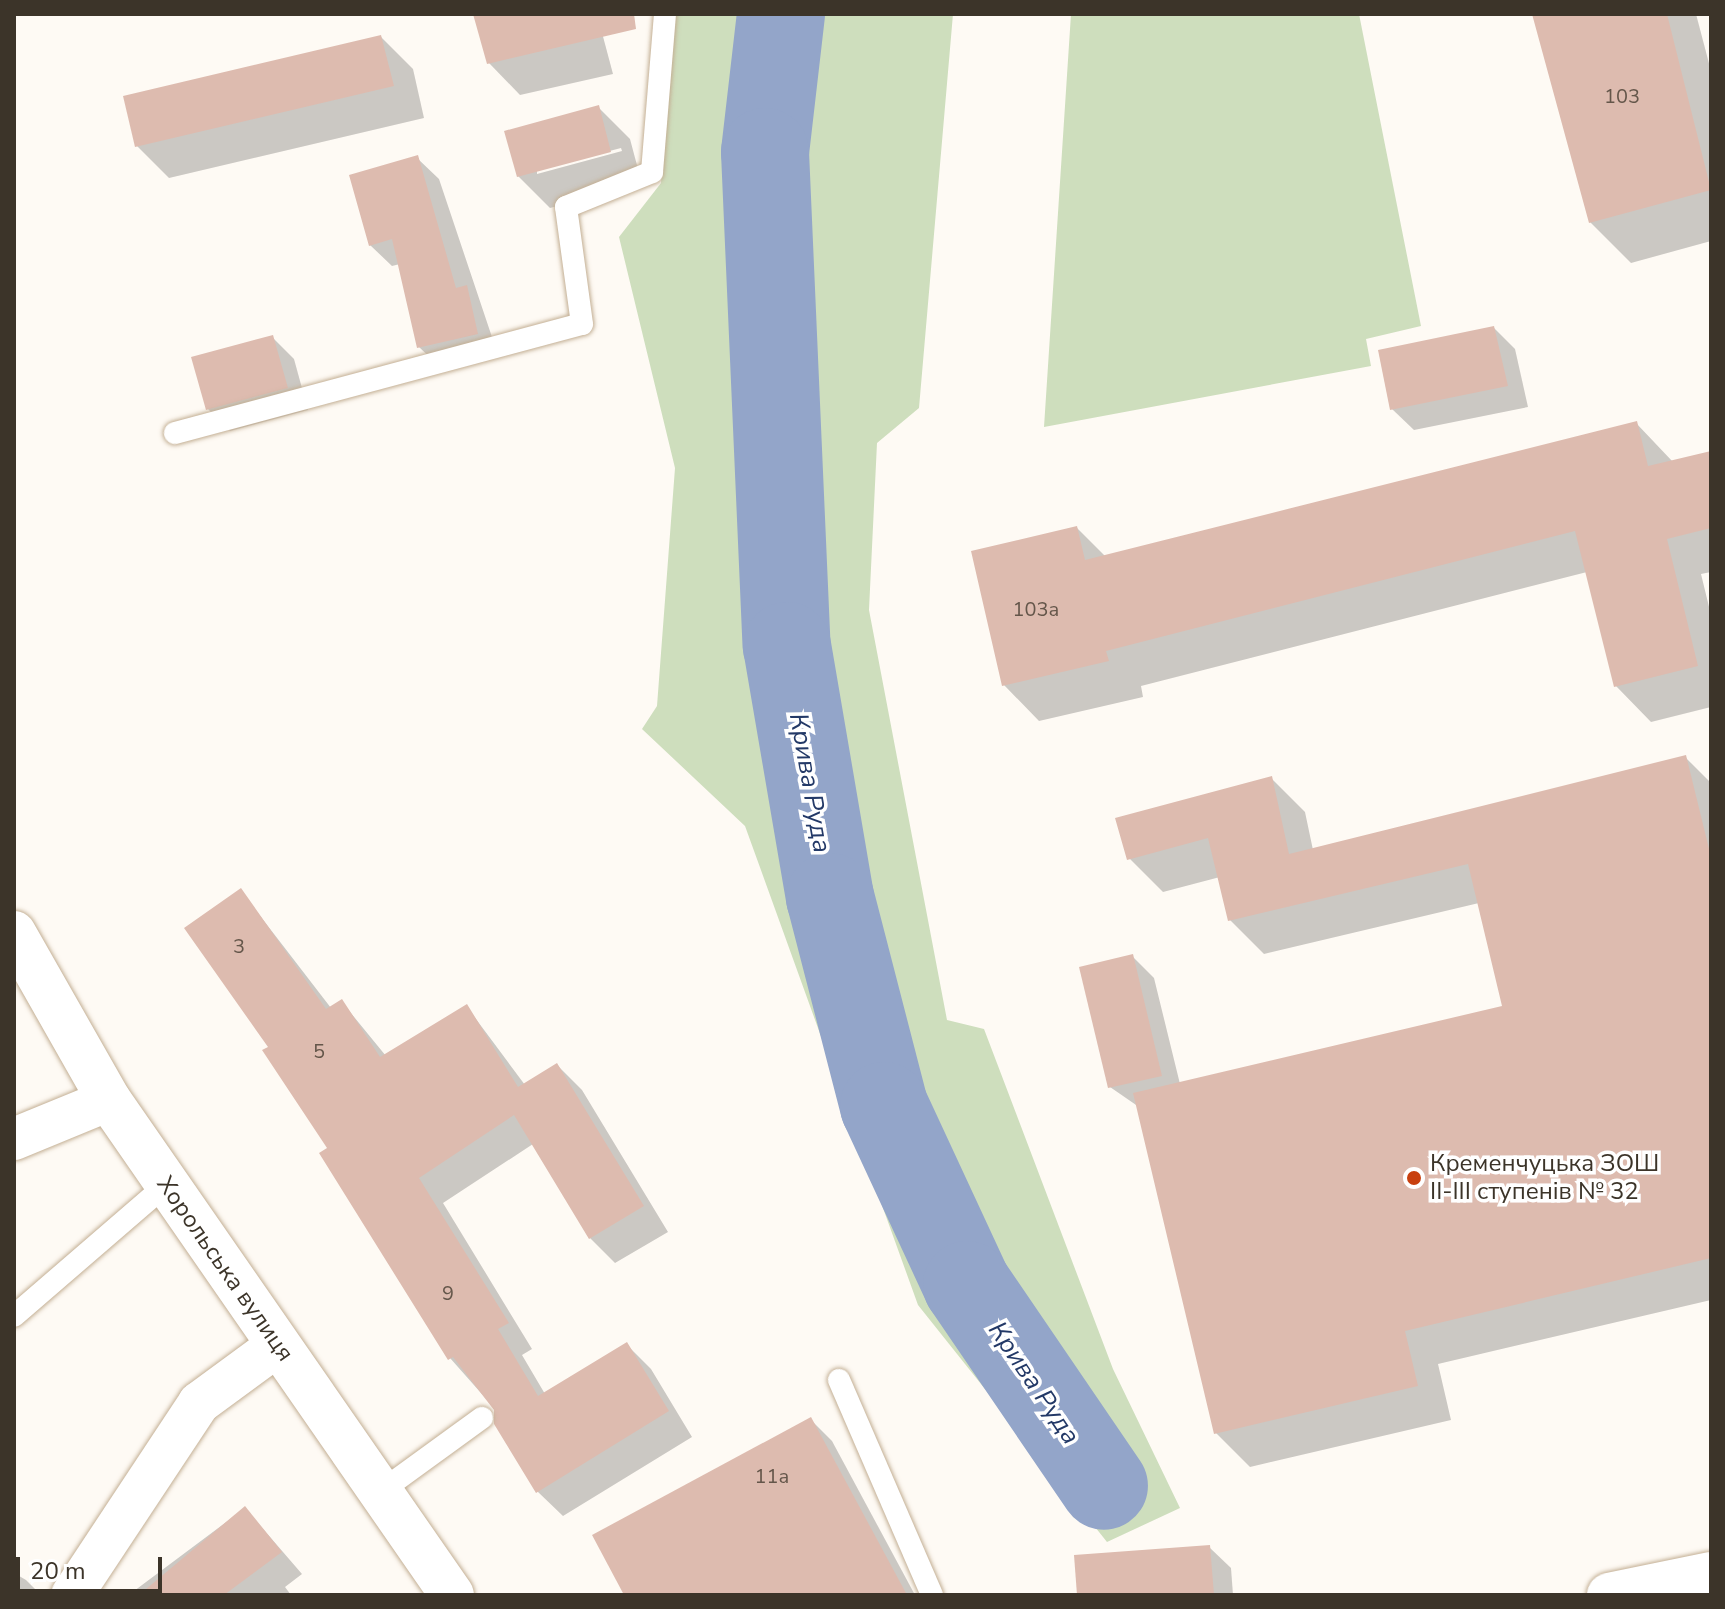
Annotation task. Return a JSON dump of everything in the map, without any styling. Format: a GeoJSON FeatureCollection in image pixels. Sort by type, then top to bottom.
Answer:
{"type":"FeatureCollection","features":[{"type":"Feature","properties":{"kind":"street","name":"Хорольська вулиця"},"geometry":{"type":"LineString","coordinates":[[14,933],[109,1100],[452,1595]]}},
{"type":"Feature","properties":{"kind":"street"},"geometry":{"type":"LineString","coordinates":[[14,1139],[109,1100]]}},
{"type":"Feature","properties":{"kind":"street"},"geometry":{"type":"LineString","coordinates":[[72,1595],[199,1403],[278,1345]]}},
{"type":"Feature","properties":{"kind":"street"},"geometry":{"type":"LineString","coordinates":[[1609,1595],[1711,1574]]}},
{"type":"Feature","properties":{"kind":"lane"},"geometry":{"type":"LineString","coordinates":[[175,433],[582,324],[566,207],[652,172],[665,14]]}},
{"type":"Feature","properties":{"kind":"lane"},"geometry":{"type":"LineString","coordinates":[[14,1316],[167,1184]]}},
{"type":"Feature","properties":{"kind":"lane"},"geometry":{"type":"LineString","coordinates":[[839,1380],[932,1595]]}},
{"type":"Feature","properties":{"kind":"lane"},"geometry":{"type":"LineString","coordinates":[[380,1492],[482,1418]]}},
{"type":"Feature","properties":{"kind":"green space"},"geometry":{"type":"Polygon","coordinates":[[[672,14],[953,14],[919,408],[877,443],[869,610],[947,1020],[984,1029],[1113,1369],[1180,1508],[1107,1542],[918,1305],[745,826],[642,729],[657,706],[675,468],[619,237],[661,183],[672,14]]]}},
{"type":"Feature","properties":{"kind":"green space"},"geometry":{"type":"Polygon","coordinates":[[[1071,14],[1359,14],[1421,326],[1366,339],[1371,366],[1044,427],[1071,14]]]}},
{"type":"Feature","properties":{"kind":"building"},"geometry":{"type":"Polygon","coordinates":[[[473,14],[634,14],[636,29],[487,64],[473,14]]]}},
{"type":"Feature","properties":{"kind":"building"},"geometry":{"type":"Polygon","coordinates":[[[1532,14],[1667,14],[1711,190],[1589,223],[1532,14]]]}},
{"type":"Feature","properties":{"kind":"building"},"geometry":{"type":"Polygon","coordinates":[[[381,35],[394,86],[135,147],[123,96],[381,35]]]}},
{"type":"Feature","properties":{"kind":"building"},"geometry":{"type":"Polygon","coordinates":[[[599,105],[611,152],[517,177],[504,131],[599,105]]]}},
{"type":"Feature","properties":{"kind":"building"},"geometry":{"type":"Polygon","coordinates":[[[418,155],[456,288],[467,285],[478,334],[417,348],[392,239],[369,246],[349,175],[418,155]]]}},
{"type":"Feature","properties":{"kind":"building"},"geometry":{"type":"Polygon","coordinates":[[[1494,326],[1508,386],[1390,410],[1378,350],[1494,326]]]}},
{"type":"Feature","properties":{"kind":"building"},"geometry":{"type":"Polygon","coordinates":[[[273,335],[288,388],[206,410],[191,357],[273,335]]]}},
{"type":"Feature","properties":{"kind":"building"},"geometry":{"type":"Polygon","coordinates":[[[1637,421],[1648,466],[1711,451],[1711,528],[1667,539],[1698,666],[1614,687],[1575,531],[1106,651],[1109,661],[1002,686],[971,551],[1077,526],[1085,560],[1637,421]]]}},
{"type":"Feature","properties":{"kind":"building","name":"Кременчуцька ЗОШ ІІ-ІІІ ступенів № 32"},"geometry":{"type":"Polygon","coordinates":[[[1686,755],[1711,857],[1711,1258],[1405,1331],[1418,1386],[1214,1434],[1133,1093],[1502,1006],[1468,864],[1228,921],[1208,838],[1127,860],[1115,818],[1272,776],[1289,854],[1686,755]]]}},
{"type":"Feature","properties":{"kind":"building"},"geometry":{"type":"Polygon","coordinates":[[[241,888],[326,1009],[342,999],[380,1057],[467,1004],[518,1087],[557,1063],[644,1206],[589,1239],[514,1115],[419,1178],[509,1323],[498,1329],[538,1396],[627,1342],[669,1411],[536,1493],[494,1424],[494,1410],[453,1357],[448,1360],[319,1153],[327,1148],[262,1050],[268,1047],[184,928],[241,888]]]}},
{"type":"Feature","properties":{"kind":"building"},"geometry":{"type":"Polygon","coordinates":[[[1133,954],[1162,1076],[1108,1088],[1079,967],[1133,954]]]}},
{"type":"Feature","properties":{"kind":"building"},"geometry":{"type":"Polygon","coordinates":[[[811,1417],[907,1595],[624,1595],[592,1535],[811,1417]]]}},
{"type":"Feature","properties":{"kind":"building"},"geometry":{"type":"Polygon","coordinates":[[[245,1506],[282,1552],[224,1595],[139,1595],[245,1506]]]}},
{"type":"Feature","properties":{"kind":"building"},"geometry":{"type":"Polygon","coordinates":[[[1210,1545],[1214,1595],[1077,1595],[1074,1555],[1210,1545]]]}},
{"type":"Feature","properties":{"kind":"waterway","name":"Крива Руда"},"geometry":{"type":"LineString","coordinates":[[781,14],[765,152],[787,646],[830,897],[884,1106],[967,1285],[1104,1486]]}},
{"type":"Feature","properties":{"kind":"place","name":"Кременчуцька ЗОШ ІІ-ІІІ ступенів № 32"},"geometry":{"type":"Point","coordinates":[1414,1178]}}]}
